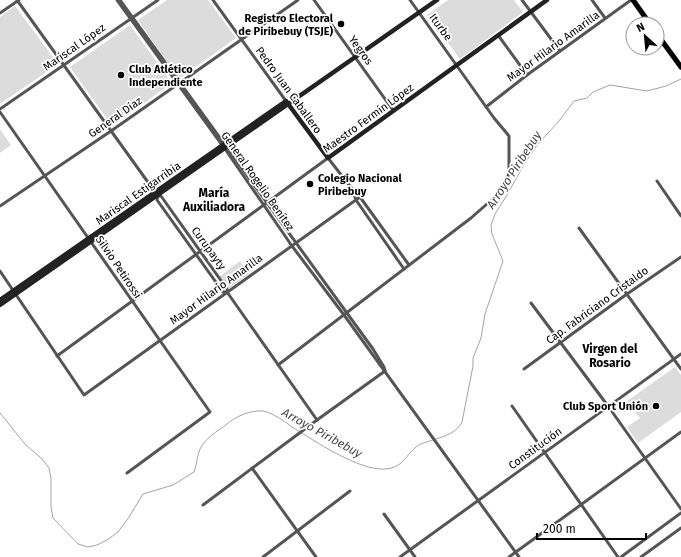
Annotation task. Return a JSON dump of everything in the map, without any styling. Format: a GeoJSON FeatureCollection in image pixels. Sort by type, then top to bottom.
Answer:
{"type":"FeatureCollection","features":[{"type":"Feature","properties":{"kind":"main road"},"geometry":{"type":"LineString","coordinates":[[632,0],[644,16]]}},
{"type":"Feature","properties":{"kind":"main road"},"geometry":{"type":"LineString","coordinates":[[665,45],[681,67]]}},
{"type":"Feature","properties":{"kind":"street"},"geometry":{"type":"LineString","coordinates":[[0,14],[18,0]]}},
{"type":"Feature","properties":{"kind":"street","name":"Curupayty"},"geometry":{"type":"LineString","coordinates":[[18,0],[156,194],[157,200],[195,254],[223,292],[227,292],[227,288],[161,196],[156,194]]}},
{"type":"Feature","properties":{"kind":"street","name":"General Rogelio Benítez"},"geometry":{"type":"LineString","coordinates":[[117,0],[132,18]]}},
{"type":"Feature","properties":{"kind":"street","name":"General Rogelio Benítez"},"geometry":{"type":"LineString","coordinates":[[120,0],[224,146],[267,202],[385,372],[519,557]]}},
{"type":"Feature","properties":{"kind":"street","name":"Mariscal López"},"geometry":{"type":"LineString","coordinates":[[0,111],[158,0]]}},
{"type":"Feature","properties":{"kind":"street","name":"Pedro Juan Caballero"},"geometry":{"type":"LineString","coordinates":[[213,0],[287,103],[353,190]]}},
{"type":"Feature","properties":{"kind":"street","name":"General Díaz"},"geometry":{"type":"LineString","coordinates":[[0,206],[111,131],[298,0]]}},
{"type":"Feature","properties":{"kind":"street","name":"Yegros"},"geometry":{"type":"LineString","coordinates":[[314,0],[393,110]]}},
{"type":"Feature","properties":{"kind":"street","name":"Iturbe"},"geometry":{"type":"LineString","coordinates":[[278,365],[471,218],[505,188],[509,172],[509,136],[486,107],[457,64],[410,0]]}},
{"type":"Feature","properties":{"kind":"street"},"geometry":{"type":"LineString","coordinates":[[0,300],[90,240],[437,0]]}},
{"type":"Feature","properties":{"kind":"street"},"geometry":{"type":"LineString","coordinates":[[522,0],[560,51]]}},
{"type":"Feature","properties":{"kind":"street","name":"Maestro Fermín López"},"geometry":{"type":"LineString","coordinates":[[57,356],[263,204],[547,0]]}},
{"type":"Feature","properties":{"kind":"street"},"geometry":{"type":"LineString","coordinates":[[592,0],[606,18]]}},
{"type":"Feature","properties":{"kind":"street","name":"Mayor Hilario Amarilla"},"geometry":{"type":"LineString","coordinates":[[486,107],[527,75],[632,0]]}},
{"type":"Feature","properties":{"kind":"street"},"geometry":{"type":"LineString","coordinates":[[498,35],[527,75]]}},
{"type":"Feature","properties":{"kind":"street","name":"Silvio Petirossi"},"geometry":{"type":"LineString","coordinates":[[0,111],[159,341],[210,412],[127,473]]}},
{"type":"Feature","properties":{"kind":"street","name":"General Rogelio Benítez"},"geometry":{"type":"LineString","coordinates":[[224,146],[292,246],[345,314]]}},
{"type":"Feature","properties":{"kind":"street"},"geometry":{"type":"LineString","coordinates":[[657,181],[681,216]]}},
{"type":"Feature","properties":{"kind":"street"},"geometry":{"type":"LineString","coordinates":[[353,190],[360,197],[410,265]]}},
{"type":"Feature","properties":{"kind":"street"},"geometry":{"type":"LineString","coordinates":[[353,190],[356,200],[404,269]]}},
{"type":"Feature","properties":{"kind":"street","name":"Mayor Hilario Amarilla"},"geometry":{"type":"LineString","coordinates":[[57,356],[84,395],[360,197]]}},
{"type":"Feature","properties":{"kind":"street"},"geometry":{"type":"LineString","coordinates":[[579,228],[681,369]]}},
{"type":"Feature","properties":{"kind":"street","name":"Cap. Fabriciano Cristaldo"},"geometry":{"type":"LineString","coordinates":[[524,370],[627,294],[681,257]]}},
{"type":"Feature","properties":{"kind":"street"},"geometry":{"type":"LineString","coordinates":[[0,271],[57,356]]}},
{"type":"Feature","properties":{"kind":"street"},"geometry":{"type":"LineString","coordinates":[[0,305],[14,292]]}},
{"type":"Feature","properties":{"kind":"street"},"geometry":{"type":"LineString","coordinates":[[227,292],[317,420]]}},
{"type":"Feature","properties":{"kind":"street"},"geometry":{"type":"LineString","coordinates":[[531,303],[608,406],[681,509]]}},
{"type":"Feature","properties":{"kind":"street","name":"Constitución"},"geometry":{"type":"LineString","coordinates":[[400,557],[681,354]]}},
{"type":"Feature","properties":{"kind":"street"},"geometry":{"type":"LineString","coordinates":[[203,504],[385,372]]}},
{"type":"Feature","properties":{"kind":"street"},"geometry":{"type":"LineString","coordinates":[[512,406],[619,557],[681,513]]}},
{"type":"Feature","properties":{"kind":"street"},"geometry":{"type":"LineString","coordinates":[[509,557],[681,432]]}},
{"type":"Feature","properties":{"kind":"street"},"geometry":{"type":"LineString","coordinates":[[252,468],[316,557]]}},
{"type":"Feature","properties":{"kind":"street"},"geometry":{"type":"LineString","coordinates":[[263,557],[350,491]]}},
{"type":"Feature","properties":{"kind":"street"},"geometry":{"type":"LineString","coordinates":[[384,514],[415,557]]}},
{"type":"Feature","properties":{"kind":"street"},"geometry":{"type":"LineString","coordinates":[[641,557],[681,528]]}},
{"type":"Feature","properties":{"kind":"shaded area"},"geometry":{"type":"Polygon","coordinates":[[[167,0],[208,0],[236,38],[179,79],[138,20],[167,0]]]}},
{"type":"Feature","properties":{"kind":"shaded area"},"geometry":{"type":"Polygon","coordinates":[[[448,0],[514,0],[523,12],[460,59],[427,15],[448,0]]]}},
{"type":"Feature","properties":{"kind":"shaded area"},"geometry":{"type":"Polygon","coordinates":[[[15,6],[58,64],[0,104],[0,17],[15,6]]]}},
{"type":"Feature","properties":{"kind":"shaded area","name":"Club Atlético Independiente"},"geometry":{"type":"Polygon","coordinates":[[[130,25],[172,83],[112,126],[70,67],[130,25]]]}},
{"type":"Feature","properties":{"kind":"shaded area"},"geometry":{"type":"Polygon","coordinates":[[[0,129],[11,145],[0,153],[0,129]]]}},
{"type":"Feature","properties":{"kind":"shaded area"},"geometry":{"type":"Polygon","coordinates":[[[240,261],[249,274],[228,289],[219,277],[240,261]]]}},
{"type":"Feature","properties":{"kind":"shaded area","name":"Club Sport Unión"},"geometry":{"type":"Polygon","coordinates":[[[675,367],[681,375],[681,412],[638,443],[627,427],[640,418],[627,401],[675,367]]]}},
{"type":"Feature","properties":{"kind":"waterway","name":"Arroyo Piribebuy"},"geometry":{"type":"LineString","coordinates":[[436,439],[454,431],[462,422],[473,366],[473,358],[481,338],[485,314],[503,261],[492,234],[491,225],[495,214],[526,161],[537,145],[559,121],[574,101],[587,98],[593,92],[610,85],[647,91],[666,86],[681,79]]}},
{"type":"Feature","properties":{"kind":"waterway","name":"Arroyo Piribebuy"},"geometry":{"type":"LineString","coordinates":[[0,413],[25,444],[42,459],[49,468],[53,518],[78,544],[88,547],[97,545],[118,532],[143,494],[173,485],[194,472],[199,452],[205,441],[239,416],[258,411],[271,414],[337,454],[374,468],[385,469],[396,466],[400,464],[412,450],[433,440]]}},
{"type":"Feature","properties":{"kind":"place","name":"Registro Electoral de Piribebuy (TSJE)"},"geometry":{"type":"Point","coordinates":[341,24]}},
{"type":"Feature","properties":{"kind":"place","name":"Club Atlético Independiente"},"geometry":{"type":"Point","coordinates":[121,75]}},
{"type":"Feature","properties":{"kind":"place","name":"Colegio Nacional Piribebuy"},"geometry":{"type":"Point","coordinates":[310,184]}},
{"type":"Feature","properties":{"kind":"place","name":"Club Sport Unión"},"geometry":{"type":"Point","coordinates":[656,406]}},
{"type":"Feature","properties":{"kind":"district","name":"María Auxiliadora"},"geometry":{"type":"Point","coordinates":[214,200]}},
{"type":"Feature","properties":{"kind":"district","name":"Virgen del Rosario"},"geometry":{"type":"Point","coordinates":[610,356]}}]}
